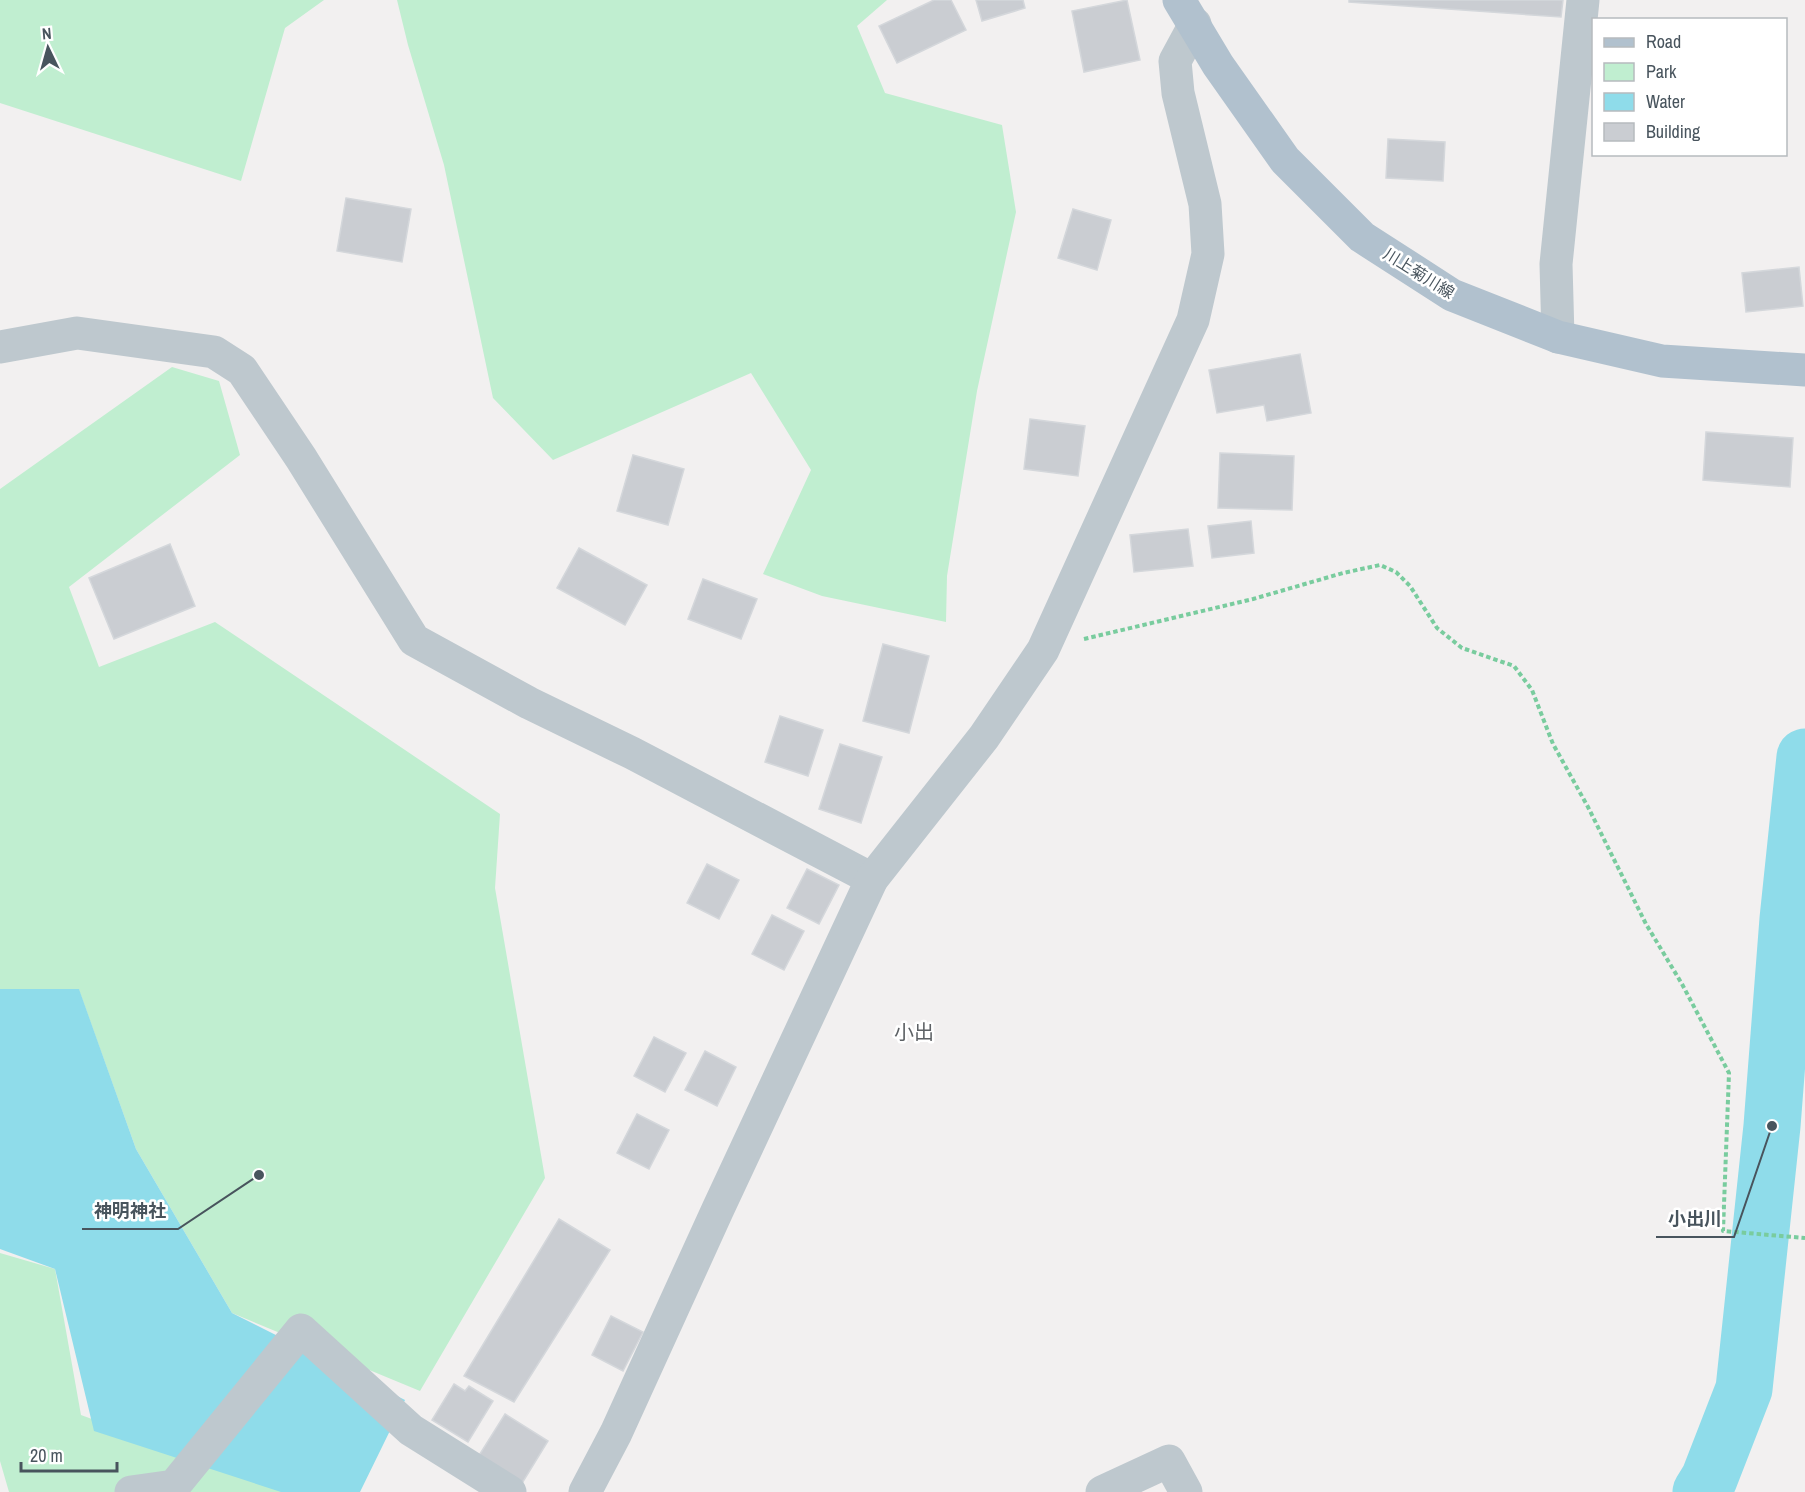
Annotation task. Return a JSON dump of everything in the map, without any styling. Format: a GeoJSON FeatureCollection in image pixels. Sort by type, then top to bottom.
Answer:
{"type":"FeatureCollection","features":[{"type":"Feature","properties":{"kind":"main road","name":"川上菊川線"},"geometry":{"type":"LineString","coordinates":[[1187,12],[1218,65],[1285,160],[1362,237],[1452,295],[1558,337],[1662,361],[1805,370]]}},
{"type":"Feature","properties":{"kind":"street"},"geometry":{"type":"LineString","coordinates":[[1558,337],[1556,264],[1583,0]]}},
{"type":"Feature","properties":{"kind":"street"},"geometry":{"type":"LineString","coordinates":[[586,1492],[616,1432],[872,879],[984,737],[1043,650],[1192,320],[1208,254],[1205,204],[1178,93],[1175,61],[1187,12]]}},
{"type":"Feature","properties":{"kind":"street"},"geometry":{"type":"LineString","coordinates":[[0,347],[77,333],[214,352],[242,370],[301,458],[414,640],[872,879]]}},
{"type":"Feature","properties":{"kind":"street"},"geometry":{"type":"LineString","coordinates":[[131,1492],[174,1486],[301,1330],[411,1430],[510,1492]]}},
{"type":"Feature","properties":{"kind":"street"},"geometry":{"type":"LineString","coordinates":[[1102,1492],[1169,1461],[1186,1492]]}},
{"type":"Feature","properties":{"kind":"path"},"geometry":{"type":"LineString","coordinates":[[1043,650],[1121,629],[1253,599],[1343,573],[1380,565],[1396,572],[1410,586],[1437,628],[1462,648],[1514,666],[1532,690],[1553,744],[1588,807],[1646,924],[1682,984],[1729,1073],[1724,1231],[1805,1238]]}},
{"type":"Feature","properties":{"kind":"green space"},"geometry":{"type":"Polygon","coordinates":[[[0,0],[324,0],[285,28],[241,181],[0,103],[0,0]]]}},
{"type":"Feature","properties":{"kind":"green space"},"geometry":{"type":"Polygon","coordinates":[[[397,0],[887,0],[857,26],[885,93],[1002,125],[1016,212],[977,391],[947,576],[946,622],[822,596],[763,574],[811,470],[751,373],[553,460],[493,398],[444,165],[397,0]]]}},
{"type":"Feature","properties":{"kind":"green space"},"geometry":{"type":"Polygon","coordinates":[[[172,367],[219,381],[240,455],[69,587],[99,667],[215,622],[500,814],[495,888],[545,1178],[420,1391],[232,1313],[136,1149],[79,990],[0,989],[0,489],[172,367]]]}},
{"type":"Feature","properties":{"kind":"green space"},"geometry":{"type":"Polygon","coordinates":[[[0,1253],[55,1269],[81,1415],[283,1492],[9,1492],[0,1461],[0,1253]]]}},
{"type":"Feature","properties":{"kind":"water"},"geometry":{"type":"Polygon","coordinates":[[[0,989],[79,989],[136,1149],[232,1313],[405,1400],[360,1492],[281,1492],[94,1431],[55,1269],[0,1249],[0,989]]]}},
{"type":"Feature","properties":{"kind":"building"},"geometry":{"type":"Polygon","coordinates":[[[934,0],[951,0],[966,30],[897,63],[879,26],[934,0]]]}},
{"type":"Feature","properties":{"kind":"building"},"geometry":{"type":"Polygon","coordinates":[[[976,0],[1023,0],[1025,8],[982,21],[976,0]]]}},
{"type":"Feature","properties":{"kind":"building"},"geometry":{"type":"Polygon","coordinates":[[[1127,0],[1140,60],[1084,72],[1072,11],[1127,0]]]}},
{"type":"Feature","properties":{"kind":"building"},"geometry":{"type":"Polygon","coordinates":[[[1349,0],[1563,0],[1561,17],[1349,2],[1349,0]]]}},
{"type":"Feature","properties":{"kind":"building"},"geometry":{"type":"Polygon","coordinates":[[[1388,139],[1445,142],[1443,181],[1386,178],[1388,139]]]}},
{"type":"Feature","properties":{"kind":"building"},"geometry":{"type":"Polygon","coordinates":[[[346,198],[411,209],[402,262],[337,251],[346,198]]]}},
{"type":"Feature","properties":{"kind":"building"},"geometry":{"type":"Polygon","coordinates":[[[1073,209],[1111,220],[1097,270],[1058,258],[1073,209]]]}},
{"type":"Feature","properties":{"kind":"building"},"geometry":{"type":"Polygon","coordinates":[[[1799,267],[1803,306],[1746,312],[1742,273],[1799,267]]]}},
{"type":"Feature","properties":{"kind":"building"},"geometry":{"type":"Polygon","coordinates":[[[1300,354],[1311,413],[1267,421],[1264,405],[1217,413],[1209,370],[1300,354]]]}},
{"type":"Feature","properties":{"kind":"building"},"geometry":{"type":"Polygon","coordinates":[[[1030,419],[1085,426],[1078,476],[1024,469],[1030,419]]]}},
{"type":"Feature","properties":{"kind":"building"},"geometry":{"type":"Polygon","coordinates":[[[1706,432],[1793,438],[1790,487],[1703,480],[1706,432]]]}},
{"type":"Feature","properties":{"kind":"building"},"geometry":{"type":"Polygon","coordinates":[[[1220,453],[1294,456],[1292,510],[1218,508],[1220,453]]]}},
{"type":"Feature","properties":{"kind":"building"},"geometry":{"type":"Polygon","coordinates":[[[633,455],[684,469],[668,525],[617,511],[633,455]]]}},
{"type":"Feature","properties":{"kind":"building"},"geometry":{"type":"Polygon","coordinates":[[[1251,521],[1254,553],[1212,558],[1208,526],[1251,521]]]}},
{"type":"Feature","properties":{"kind":"building"},"geometry":{"type":"Polygon","coordinates":[[[1188,529],[1193,566],[1134,572],[1130,535],[1188,529]]]}},
{"type":"Feature","properties":{"kind":"building"},"geometry":{"type":"Polygon","coordinates":[[[170,544],[195,606],[114,639],[89,578],[170,544]]]}},
{"type":"Feature","properties":{"kind":"building"},"geometry":{"type":"Polygon","coordinates":[[[579,548],[647,585],[625,625],[557,588],[579,548]]]}},
{"type":"Feature","properties":{"kind":"building"},"geometry":{"type":"Polygon","coordinates":[[[703,579],[757,599],[741,639],[688,619],[703,579]]]}},
{"type":"Feature","properties":{"kind":"building"},"geometry":{"type":"Polygon","coordinates":[[[883,644],[929,656],[909,733],[863,721],[883,644]]]}},
{"type":"Feature","properties":{"kind":"building"},"geometry":{"type":"Polygon","coordinates":[[[780,716],[823,730],[808,776],[765,762],[780,716]]]}},
{"type":"Feature","properties":{"kind":"building"},"geometry":{"type":"Polygon","coordinates":[[[840,744],[882,757],[861,823],[819,809],[840,744]]]}},
{"type":"Feature","properties":{"kind":"building"},"geometry":{"type":"Polygon","coordinates":[[[707,864],[739,880],[719,919],[687,903],[707,864]]]}},
{"type":"Feature","properties":{"kind":"building"},"geometry":{"type":"Polygon","coordinates":[[[807,869],[839,885],[819,924],[787,908],[807,869]]]}},
{"type":"Feature","properties":{"kind":"building"},"geometry":{"type":"Polygon","coordinates":[[[772,915],[804,931],[784,970],[752,954],[772,915]]]}},
{"type":"Feature","properties":{"kind":"building"},"geometry":{"type":"Polygon","coordinates":[[[654,1037],[686,1053],[665,1092],[634,1076],[654,1037]]]}},
{"type":"Feature","properties":{"kind":"building"},"geometry":{"type":"Polygon","coordinates":[[[705,1051],[736,1067],[717,1106],[685,1090],[705,1051]]]}},
{"type":"Feature","properties":{"kind":"building"},"geometry":{"type":"Polygon","coordinates":[[[637,1114],[669,1130],[649,1169],[617,1153],[637,1114]]]}},
{"type":"Feature","properties":{"kind":"building"},"geometry":{"type":"Polygon","coordinates":[[[559,1219],[610,1250],[514,1402],[464,1376],[559,1219]]]}},
{"type":"Feature","properties":{"kind":"building"},"geometry":{"type":"Polygon","coordinates":[[[611,1316],[643,1332],[623,1371],[592,1355],[611,1316]]]}},
{"type":"Feature","properties":{"kind":"building"},"geometry":{"type":"Polygon","coordinates":[[[454,1384],[465,1391],[469,1386],[493,1401],[468,1442],[432,1420],[454,1384]]]}},
{"type":"Feature","properties":{"kind":"building"},"geometry":{"type":"Polygon","coordinates":[[[505,1414],[548,1441],[521,1485],[478,1457],[505,1414]]]}},
{"type":"Feature","properties":{"kind":"waterway"},"geometry":{"type":"LineString","coordinates":[[1701,1492],[1709,1479],[1744,1389],[1772,1126],[1788,919],[1805,757]]}},
{"type":"Feature","properties":{"kind":"place","name":"小出川"},"geometry":{"type":"Point","coordinates":[1772,1126]}},
{"type":"Feature","properties":{"kind":"place","name":"神明神社"},"geometry":{"type":"Point","coordinates":[259,1175]}},
{"type":"Feature","properties":{"kind":"district","name":"小出"},"geometry":{"type":"Point","coordinates":[914,1031]}}]}
